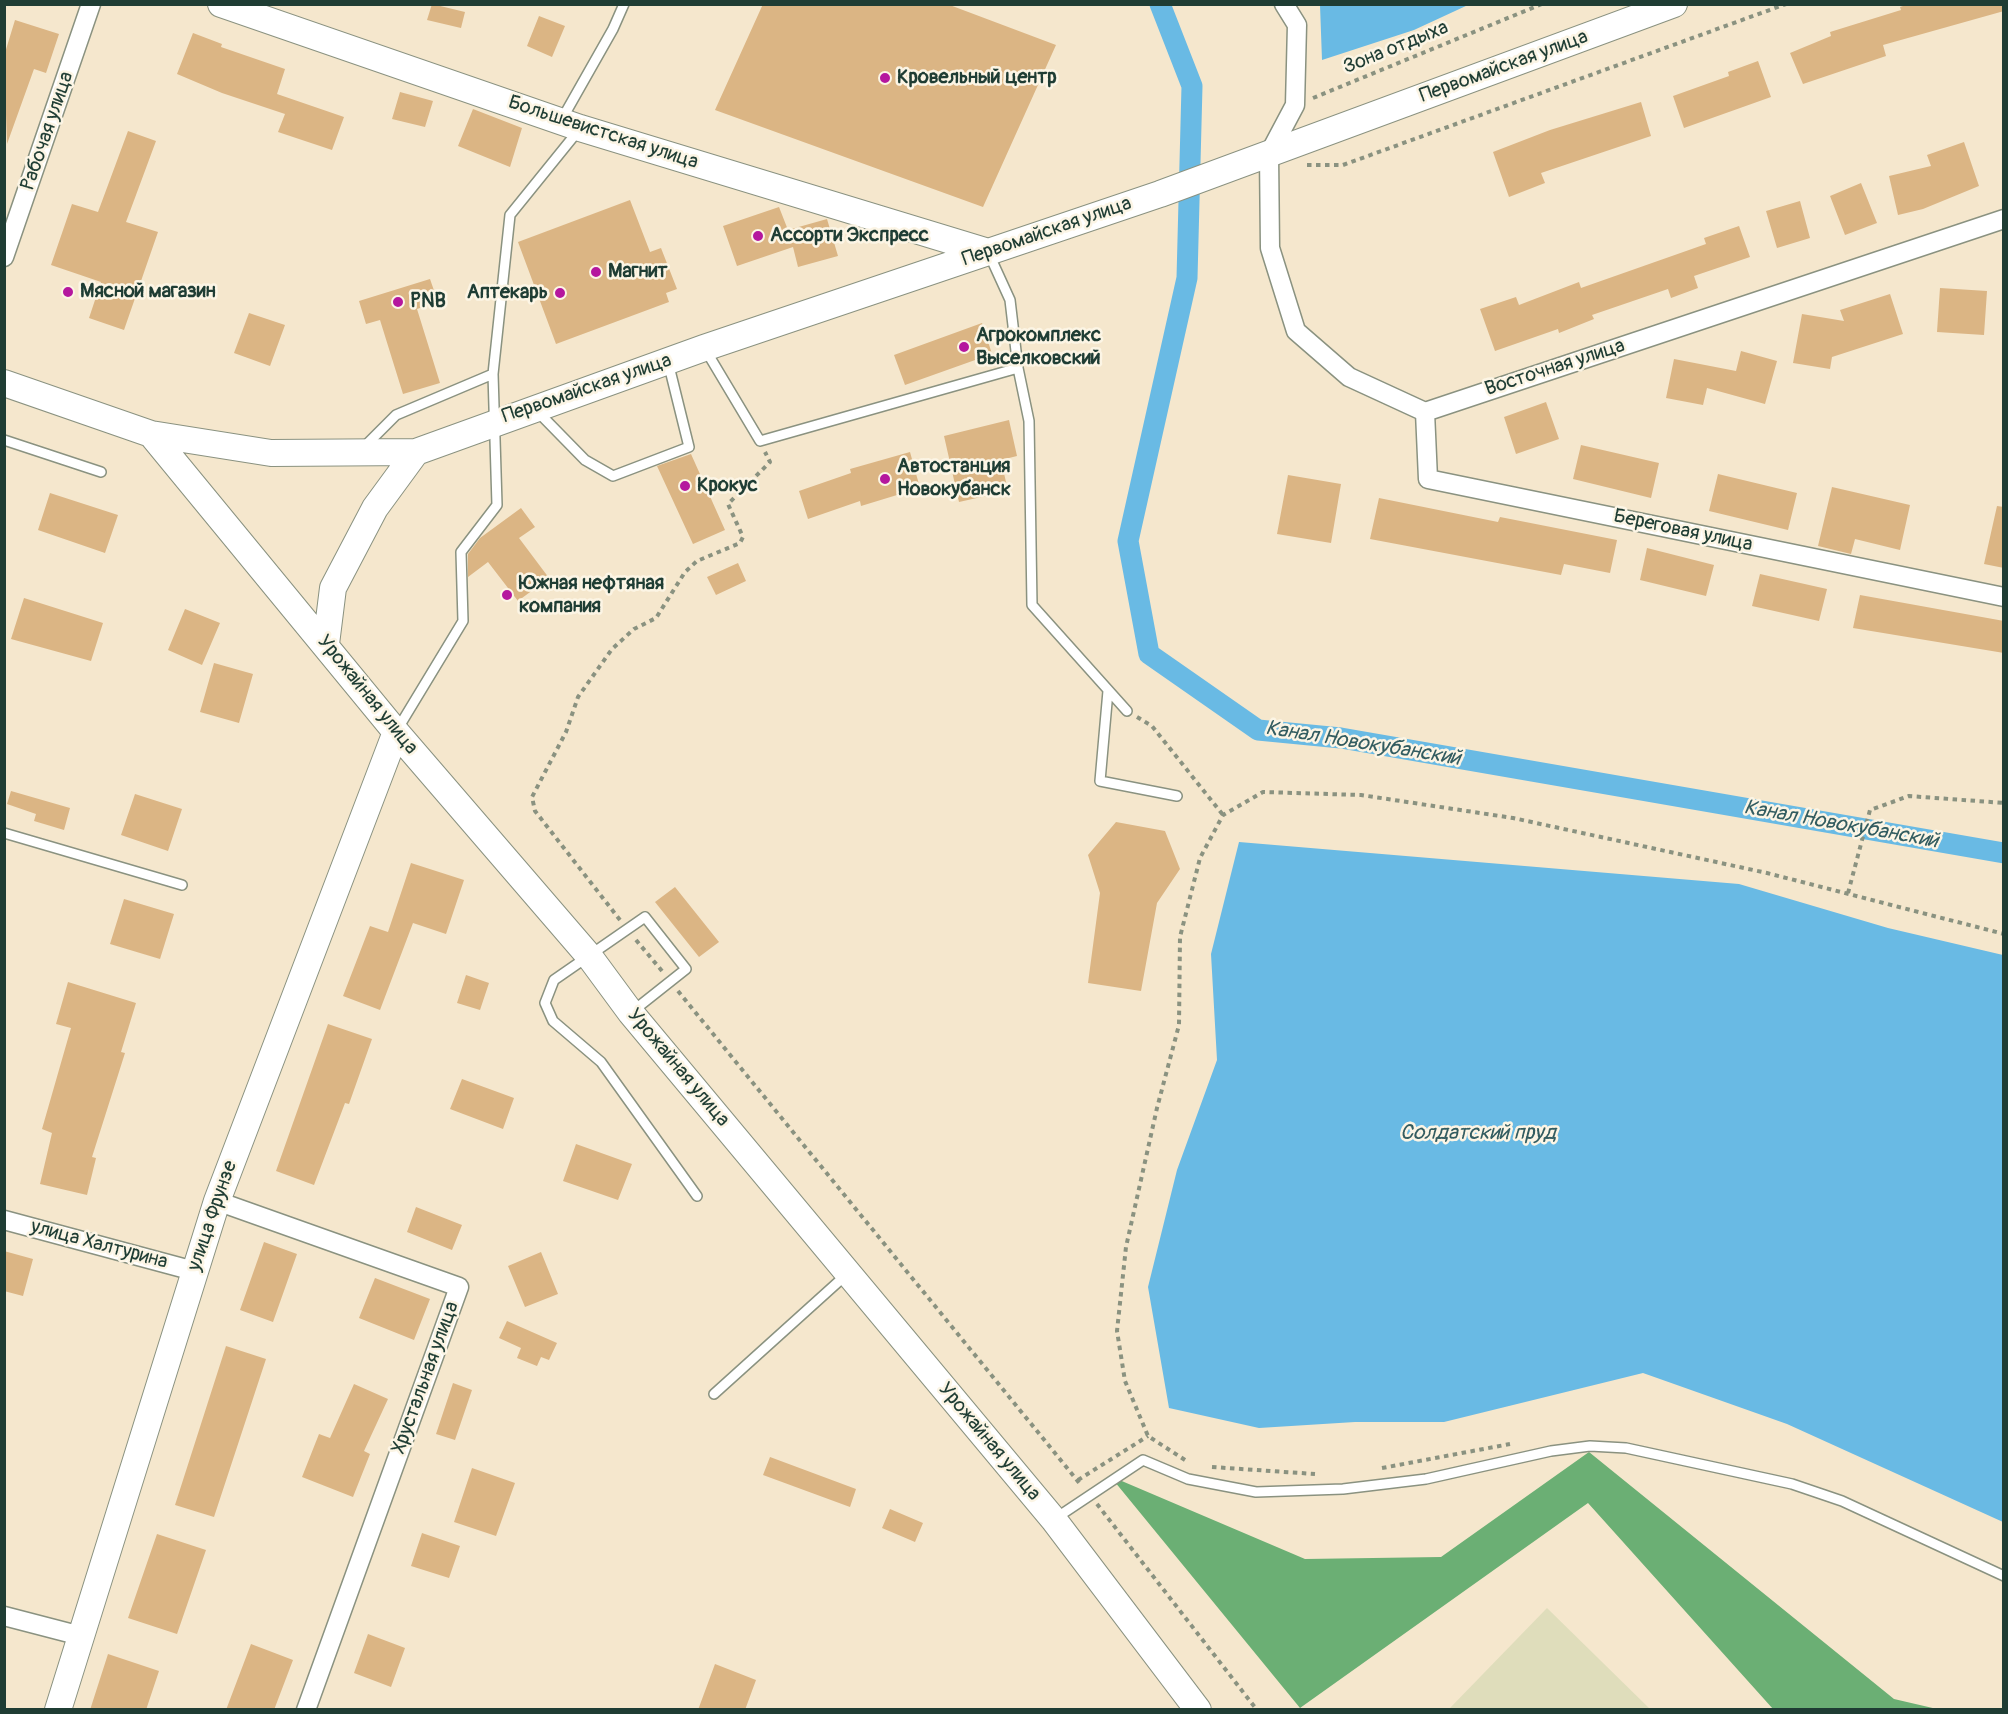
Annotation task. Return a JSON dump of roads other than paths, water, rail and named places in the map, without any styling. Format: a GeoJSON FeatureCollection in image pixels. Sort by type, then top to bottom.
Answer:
{"type":"FeatureCollection","features":[{"type":"Feature","properties":{"kind":"main road","name":"Большевистская улица"},"geometry":{"type":"LineString","coordinates":[[221,4],[571,124],[988,252]]}},
{"type":"Feature","properties":{"kind":"main road","name":"Первомайская улица"},"geometry":{"type":"LineString","coordinates":[[4,383],[152,434],[271,453],[416,452],[704,348],[1235,167],[1269,164],[1674,4]]}},
{"type":"Feature","properties":{"kind":"main road","name":"Урожайная улица"},"geometry":{"type":"LineString","coordinates":[[152,434],[396,732],[589,956],[632,1013],[1054,1520],[1198,1710]]}},
{"type":"Feature","properties":{"kind":"main road"},"geometry":{"type":"LineString","coordinates":[[326,644],[333,588],[375,508],[416,452]]}},
{"type":"Feature","properties":{"kind":"main road","name":"улица Фрунзе"},"geometry":{"type":"LineString","coordinates":[[58,1710],[194,1271],[218,1201],[396,732]]}},
{"type":"Feature","properties":{"kind":"street","name":"Рабочая улица"},"geometry":{"type":"LineString","coordinates":[[4,257],[91,4]]}},
{"type":"Feature","properties":{"kind":"street"},"geometry":{"type":"LineString","coordinates":[[1284,4],[1297,24],[1295,105],[1269,164],[1270,248],[1296,331],[1349,377],[1425,412]]}},
{"type":"Feature","properties":{"kind":"street","name":"Восточная улица"},"geometry":{"type":"LineString","coordinates":[[1425,412],[2004,219]]}},
{"type":"Feature","properties":{"kind":"street","name":"Береговая улица"},"geometry":{"type":"LineString","coordinates":[[1425,412],[1428,479],[2004,597]]}},
{"type":"Feature","properties":{"kind":"street","name":"Хрустальная улица"},"geometry":{"type":"LineString","coordinates":[[218,1201],[459,1287],[306,1710]]}},
{"type":"Feature","properties":{"kind":"street","name":"улица Халтурина"},"geometry":{"type":"LineString","coordinates":[[4,1220],[194,1271]]}},
{"type":"Feature","properties":{"kind":"street"},"geometry":{"type":"LineString","coordinates":[[4,1616],[81,1636]]}},
{"type":"Feature","properties":{"kind":"lane"},"geometry":{"type":"LineString","coordinates":[[396,732],[463,621],[461,552],[497,505],[493,374],[510,215],[571,124],[624,4]]}},
{"type":"Feature","properties":{"kind":"lane"},"geometry":{"type":"LineString","coordinates":[[1297,24],[1298,4]]}},
{"type":"Feature","properties":{"kind":"lane"},"geometry":{"type":"LineString","coordinates":[[988,252],[1010,300],[1018,368],[1029,421],[1032,606],[1127,711]]}},
{"type":"Feature","properties":{"kind":"lane"},"geometry":{"type":"LineString","coordinates":[[704,348],[760,441],[1018,368]]}},
{"type":"Feature","properties":{"kind":"lane"},"geometry":{"type":"LineString","coordinates":[[535,408],[585,460],[613,476],[689,447],[668,361]]}},
{"type":"Feature","properties":{"kind":"lane"},"geometry":{"type":"LineString","coordinates":[[359,452],[396,415],[493,374]]}},
{"type":"Feature","properties":{"kind":"lane"},"geometry":{"type":"LineString","coordinates":[[4,440],[101,472]]}},
{"type":"Feature","properties":{"kind":"lane"},"geometry":{"type":"LineString","coordinates":[[1108,691],[1100,781],[1177,796]]}},
{"type":"Feature","properties":{"kind":"lane"},"geometry":{"type":"LineString","coordinates":[[4,833],[182,885]]}},
{"type":"Feature","properties":{"kind":"lane"},"geometry":{"type":"LineString","coordinates":[[632,1013],[687,969],[645,917],[554,980],[545,1003],[553,1022],[601,1062],[697,1196]]}},
{"type":"Feature","properties":{"kind":"lane"},"geometry":{"type":"LineString","coordinates":[[714,1394],[849,1273]]}},
{"type":"Feature","properties":{"kind":"lane"},"geometry":{"type":"LineString","coordinates":[[1054,1520],[1143,1460],[1188,1479],[1256,1492],[1343,1489],[1426,1479],[1551,1451],[1590,1446],[1626,1448],[1792,1484],[1842,1501],[2004,1576]]}},
{"type":"Feature","properties":{"kind":"water"},"geometry":{"type":"Polygon","coordinates":[[[1320,4],[1468,5],[1414,30],[1322,60],[1320,4]]]}},
{"type":"Feature","properties":{"kind":"water","name":"Солдатский пруд"},"geometry":{"type":"Polygon","coordinates":[[[1239,842],[1739,884],[1888,928],[2003,955],[2003,1522],[1787,1424],[1643,1373],[1444,1422],[1355,1422],[1259,1428],[1169,1408],[1148,1287],[1177,1170],[1217,1060],[1211,954],[1239,842]]]}},
{"type":"Feature","properties":{"kind":"waterway","name":"Канал Новокубанский"},"geometry":{"type":"LineString","coordinates":[[1160,4],[1192,86],[1187,278],[1128,541],[1149,654],[1258,730],[1341,738],[2004,853]]}},
{"type":"Feature","properties":{"kind":"place","name":"Кровельный центр"},"geometry":{"type":"Point","coordinates":[885,78]}},
{"type":"Feature","properties":{"kind":"place","name":"Ассорти Экспресс"},"geometry":{"type":"Point","coordinates":[758,236]}},
{"type":"Feature","properties":{"kind":"place","name":"Магнит"},"geometry":{"type":"Point","coordinates":[596,272]}},
{"type":"Feature","properties":{"kind":"place","name":"Мясной магазин"},"geometry":{"type":"Point","coordinates":[68,292]}},
{"type":"Feature","properties":{"kind":"place","name":"Аптекарь"},"geometry":{"type":"Point","coordinates":[560,293]}},
{"type":"Feature","properties":{"kind":"place","name":"PNB"},"geometry":{"type":"Point","coordinates":[398,302]}},
{"type":"Feature","properties":{"kind":"place","name":"Агрокомплекс Выселковский"},"geometry":{"type":"Point","coordinates":[964,347]}},
{"type":"Feature","properties":{"kind":"place","name":"Автостанция Новокубанск"},"geometry":{"type":"Point","coordinates":[885,479]}},
{"type":"Feature","properties":{"kind":"place","name":"Крокус"},"geometry":{"type":"Point","coordinates":[685,486]}},
{"type":"Feature","properties":{"kind":"place","name":"Южная нефтяная компания"},"geometry":{"type":"Point","coordinates":[507,595]}}]}
